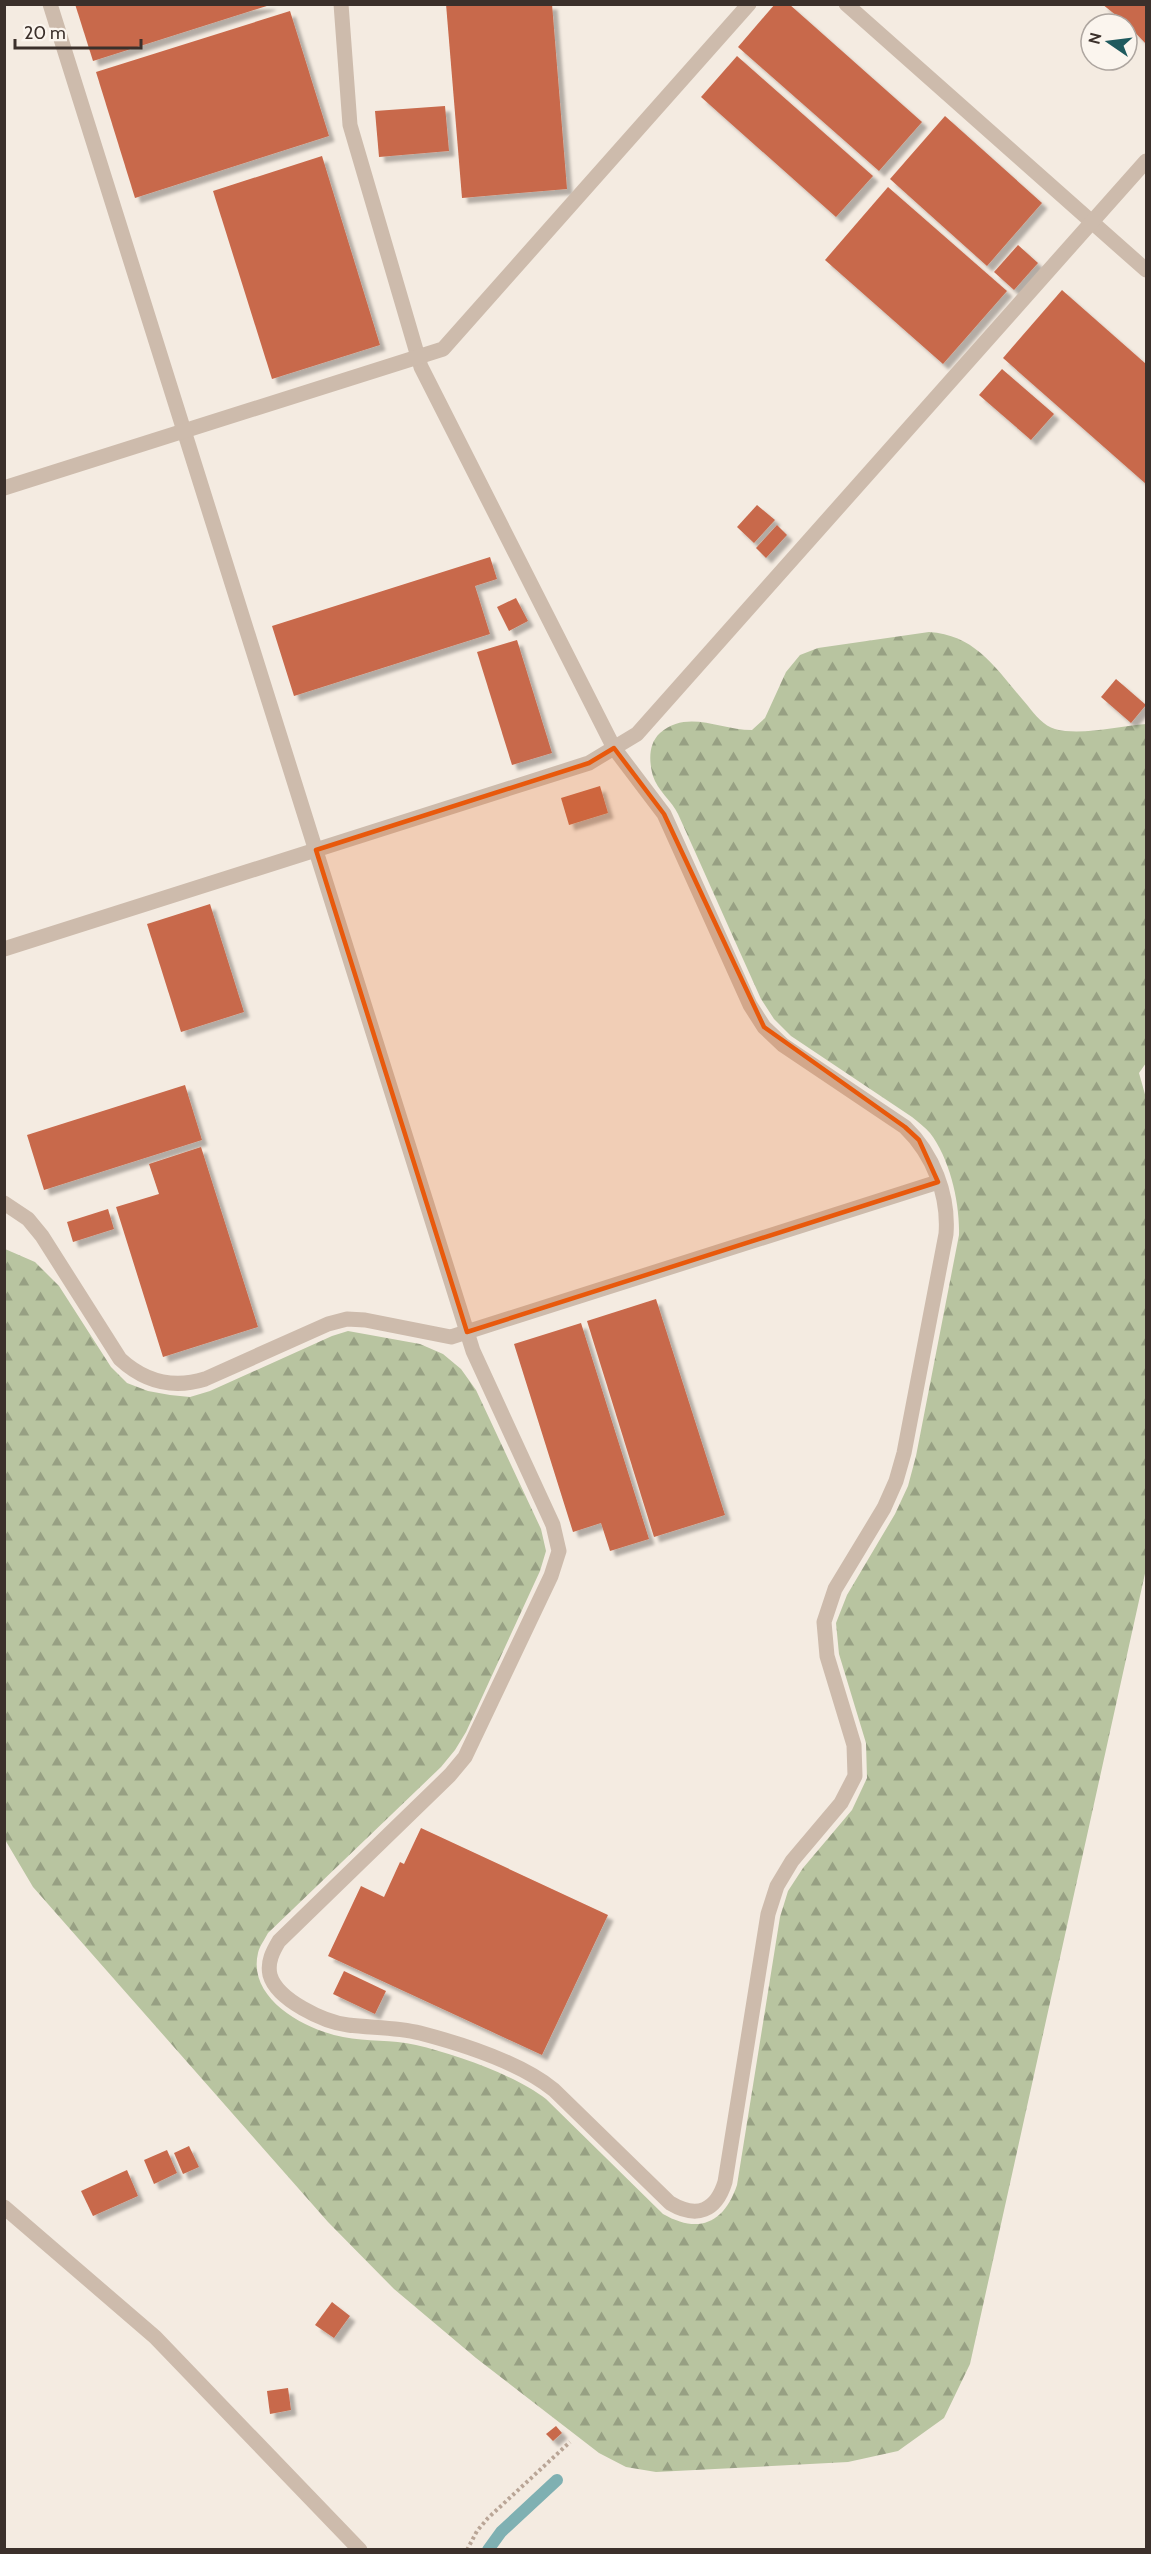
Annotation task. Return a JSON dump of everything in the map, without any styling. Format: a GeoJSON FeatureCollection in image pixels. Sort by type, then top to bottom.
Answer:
{"type":"FeatureCollection","features":[{"type":"Feature","properties":{"kind":"street"},"geometry":{"type":"LineString","coordinates":[[50,4],[473,1351],[553,1525],[559,1551],[552,1576],[465,1758],[279,1941],[270,1956],[270,1975],[278,1990],[311,2013],[328,2021],[347,2025],[393,2028],[440,2038],[538,2077],[670,2203],[683,2210],[698,2212],[711,2206],[721,2196],[725,2182],[768,1914],[777,1886],[792,1861],[841,1803],[855,1776],[854,1745],[827,1656],[824,1622],[836,1589],[884,1508],[896,1481],[904,1453],[948,1215],[939,1182],[919,1140],[905,1127],[783,1045],[764,1028],[750,1005],[664,814],[614,748],[434,397],[418,357],[350,125],[341,4]]}},
{"type":"Feature","properties":{"kind":"street"},"geometry":{"type":"LineString","coordinates":[[4,488],[443,349],[749,4]]}},
{"type":"Feature","properties":{"kind":"street"},"geometry":{"type":"LineString","coordinates":[[846,4],[1146,270]]}},
{"type":"Feature","properties":{"kind":"street"},"geometry":{"type":"LineString","coordinates":[[4,949],[589,763],[637,734],[1146,161]]}},
{"type":"Feature","properties":{"kind":"street"},"geometry":{"type":"LineString","coordinates":[[4,1203],[28,1219],[42,1236],[120,1359],[134,1372],[152,1379],[188,1384],[205,1379],[328,1324],[347,1319],[365,1320],[451,1337],[939,1182]]}},
{"type":"Feature","properties":{"kind":"street"},"geometry":{"type":"LineString","coordinates":[[4,2207],[155,2337],[360,2550]]}},
{"type":"Feature","properties":{"kind":"path"},"geometry":{"type":"LineString","coordinates":[[467,2550],[477,2531],[488,2518],[570,2442]]}},
{"type":"Feature","properties":{"kind":"highlighted area"},"geometry":{"type":"Polygon","coordinates":[[[614,748],[664,814],[764,1027],[905,1127],[919,1140],[938,1182],[467,1332],[316,850],[589,763],[614,748]]]}},
{"type":"Feature","properties":{"kind":"green space"},"geometry":{"type":"Polygon","coordinates":[[[929,632],[961,640],[986,657],[1043,723],[1051,728],[1065,731],[1088,731],[1146,724],[1146,1063],[1139,1073],[1146,1098],[1146,1569],[970,2364],[944,2418],[898,2451],[848,2462],[656,2472],[626,2467],[599,2453],[476,2358],[394,2289],[328,2222],[33,1887],[4,1838],[5,1249],[35,1262],[59,1286],[111,1367],[127,1383],[148,1391],[190,1397],[210,1391],[348,1331],[420,1344],[443,1354],[461,1369],[476,1390],[541,1529],[546,1551],[540,1571],[466,1732],[455,1750],[441,1767],[268,1933],[258,1953],[257,1970],[261,1985],[282,2010],[328,2033],[361,2040],[407,2043],[432,2049],[484,2066],[518,2082],[546,2099],[663,2214],[676,2220],[698,2224],[717,2217],[732,2198],[737,2185],[780,1917],[788,1891],[803,1868],[852,1810],[867,1778],[866,1743],[839,1654],[836,1623],[847,1595],[895,1514],[908,1486],[916,1456],[959,1235],[959,1222],[956,1196],[948,1168],[928,1131],[912,1117],[791,1036],[774,1019],[761,999],[678,814],[655,781],[650,753],[653,742],[660,733],[682,722],[704,722],[752,730],[765,718],[786,672],[800,655],[818,648],[929,632]]]}},
{"type":"Feature","properties":{"kind":"building"},"geometry":{"type":"Polygon","coordinates":[[[75,4],[270,4],[270,5],[93,61],[75,4]]]}},
{"type":"Feature","properties":{"kind":"building"},"geometry":{"type":"Polygon","coordinates":[[[446,4],[552,4],[567,189],[462,198],[446,4]]]}},
{"type":"Feature","properties":{"kind":"building"},"geometry":{"type":"Polygon","coordinates":[[[775,4],[789,4],[922,122],[879,171],[738,47],[775,4]]]}},
{"type":"Feature","properties":{"kind":"building"},"geometry":{"type":"Polygon","coordinates":[[[1102,4],[1146,4],[1146,44],[1139,37],[1139,12],[1112,12],[1102,4]]]}},
{"type":"Feature","properties":{"kind":"building"},"geometry":{"type":"Polygon","coordinates":[[[290,11],[329,136],[135,198],[96,72],[290,11]]]}},
{"type":"Feature","properties":{"kind":"building"},"geometry":{"type":"Polygon","coordinates":[[[737,56],[873,176],[836,217],[701,97],[737,56]]]}},
{"type":"Feature","properties":{"kind":"building"},"geometry":{"type":"Polygon","coordinates":[[[445,106],[449,151],[379,157],[375,111],[445,106]]]}},
{"type":"Feature","properties":{"kind":"building"},"geometry":{"type":"Polygon","coordinates":[[[945,116],[1042,203],[987,266],[890,179],[945,116]]]}},
{"type":"Feature","properties":{"kind":"building"},"geometry":{"type":"Polygon","coordinates":[[[322,156],[380,345],[272,379],[213,191],[322,156]]]}},
{"type":"Feature","properties":{"kind":"building"},"geometry":{"type":"Polygon","coordinates":[[[888,187],[1007,291],[943,364],[825,260],[888,187]]]}},
{"type":"Feature","properties":{"kind":"building"},"geometry":{"type":"Polygon","coordinates":[[[1018,245],[1038,263],[1014,290],[994,272],[1018,245]]]}},
{"type":"Feature","properties":{"kind":"building"},"geometry":{"type":"Polygon","coordinates":[[[1062,290],[1146,364],[1146,484],[1003,358],[1062,290]]]}},
{"type":"Feature","properties":{"kind":"building"},"geometry":{"type":"Polygon","coordinates":[[[1002,369],[1054,414],[1031,440],[979,395],[1002,369]]]}},
{"type":"Feature","properties":{"kind":"building"},"geometry":{"type":"Polygon","coordinates":[[[757,505],[775,520],[754,543],[737,527],[757,505]]]}},
{"type":"Feature","properties":{"kind":"building"},"geometry":{"type":"Polygon","coordinates":[[[777,525],[787,535],[766,558],[756,548],[777,525]]]}},
{"type":"Feature","properties":{"kind":"building"},"geometry":{"type":"Polygon","coordinates":[[[490,557],[497,579],[475,586],[490,634],[294,696],[272,626],[490,557]]]}},
{"type":"Feature","properties":{"kind":"building"},"geometry":{"type":"Polygon","coordinates":[[[516,598],[528,621],[509,631],[497,607],[516,598]]]}},
{"type":"Feature","properties":{"kind":"building"},"geometry":{"type":"Polygon","coordinates":[[[517,640],[552,753],[512,765],[477,652],[517,640]]]}},
{"type":"Feature","properties":{"kind":"building"},"geometry":{"type":"Polygon","coordinates":[[[1116,679],[1146,705],[1131,723],[1101,697],[1116,679]]]}},
{"type":"Feature","properties":{"kind":"building"},"geometry":{"type":"Polygon","coordinates":[[[600,786],[608,813],[569,825],[561,798],[600,786]]]}},
{"type":"Feature","properties":{"kind":"building"},"geometry":{"type":"Polygon","coordinates":[[[210,904],[244,1012],[181,1032],[147,924],[210,904]]]}},
{"type":"Feature","properties":{"kind":"building"},"geometry":{"type":"Polygon","coordinates":[[[185,1085],[202,1140],[44,1190],[27,1135],[185,1085]]]}},
{"type":"Feature","properties":{"kind":"building"},"geometry":{"type":"Polygon","coordinates":[[[201,1147],[258,1327],[163,1357],[116,1207],[159,1194],[149,1164],[201,1147]]]}},
{"type":"Feature","properties":{"kind":"building"},"geometry":{"type":"Polygon","coordinates":[[[108,1209],[114,1229],[73,1242],[67,1222],[108,1209]]]}},
{"type":"Feature","properties":{"kind":"building"},"geometry":{"type":"Polygon","coordinates":[[[656,1299],[725,1515],[654,1537],[587,1321],[656,1299]]]}},
{"type":"Feature","properties":{"kind":"building"},"geometry":{"type":"Polygon","coordinates":[[[581,1323],[649,1539],[610,1551],[601,1523],[573,1532],[514,1344],[581,1323]]]}},
{"type":"Feature","properties":{"kind":"building"},"geometry":{"type":"Polygon","coordinates":[[[421,1828],[608,1915],[542,2055],[328,1956],[361,1886],[384,1897],[400,1862],[404,1864],[421,1828]]]}},
{"type":"Feature","properties":{"kind":"building"},"geometry":{"type":"Polygon","coordinates":[[[344,1971],[386,1991],[375,2014],[333,1994],[344,1971]]]}},
{"type":"Feature","properties":{"kind":"building"},"geometry":{"type":"Polygon","coordinates":[[[189,2146],[199,2167],[183,2174],[174,2153],[189,2146]]]}},
{"type":"Feature","properties":{"kind":"building"},"geometry":{"type":"Polygon","coordinates":[[[167,2150],[177,2173],[154,2184],[144,2160],[167,2150]]]}},
{"type":"Feature","properties":{"kind":"building"},"geometry":{"type":"Polygon","coordinates":[[[127,2170],[138,2196],[93,2216],[81,2191],[127,2170]]]}},
{"type":"Feature","properties":{"kind":"building"},"geometry":{"type":"Polygon","coordinates":[[[332,2302],[350,2316],[334,2338],[315,2325],[332,2302]]]}},
{"type":"Feature","properties":{"kind":"building"},"geometry":{"type":"Polygon","coordinates":[[[288,2388],[291,2410],[270,2414],[267,2391],[288,2388]]]}},
{"type":"Feature","properties":{"kind":"building"},"geometry":{"type":"Polygon","coordinates":[[[556,2426],[562,2433],[553,2441],[546,2434],[556,2426]]]}},
{"type":"Feature","properties":{"kind":"waterway"},"geometry":{"type":"LineString","coordinates":[[488,2550],[501,2532],[557,2480]]}}]}
